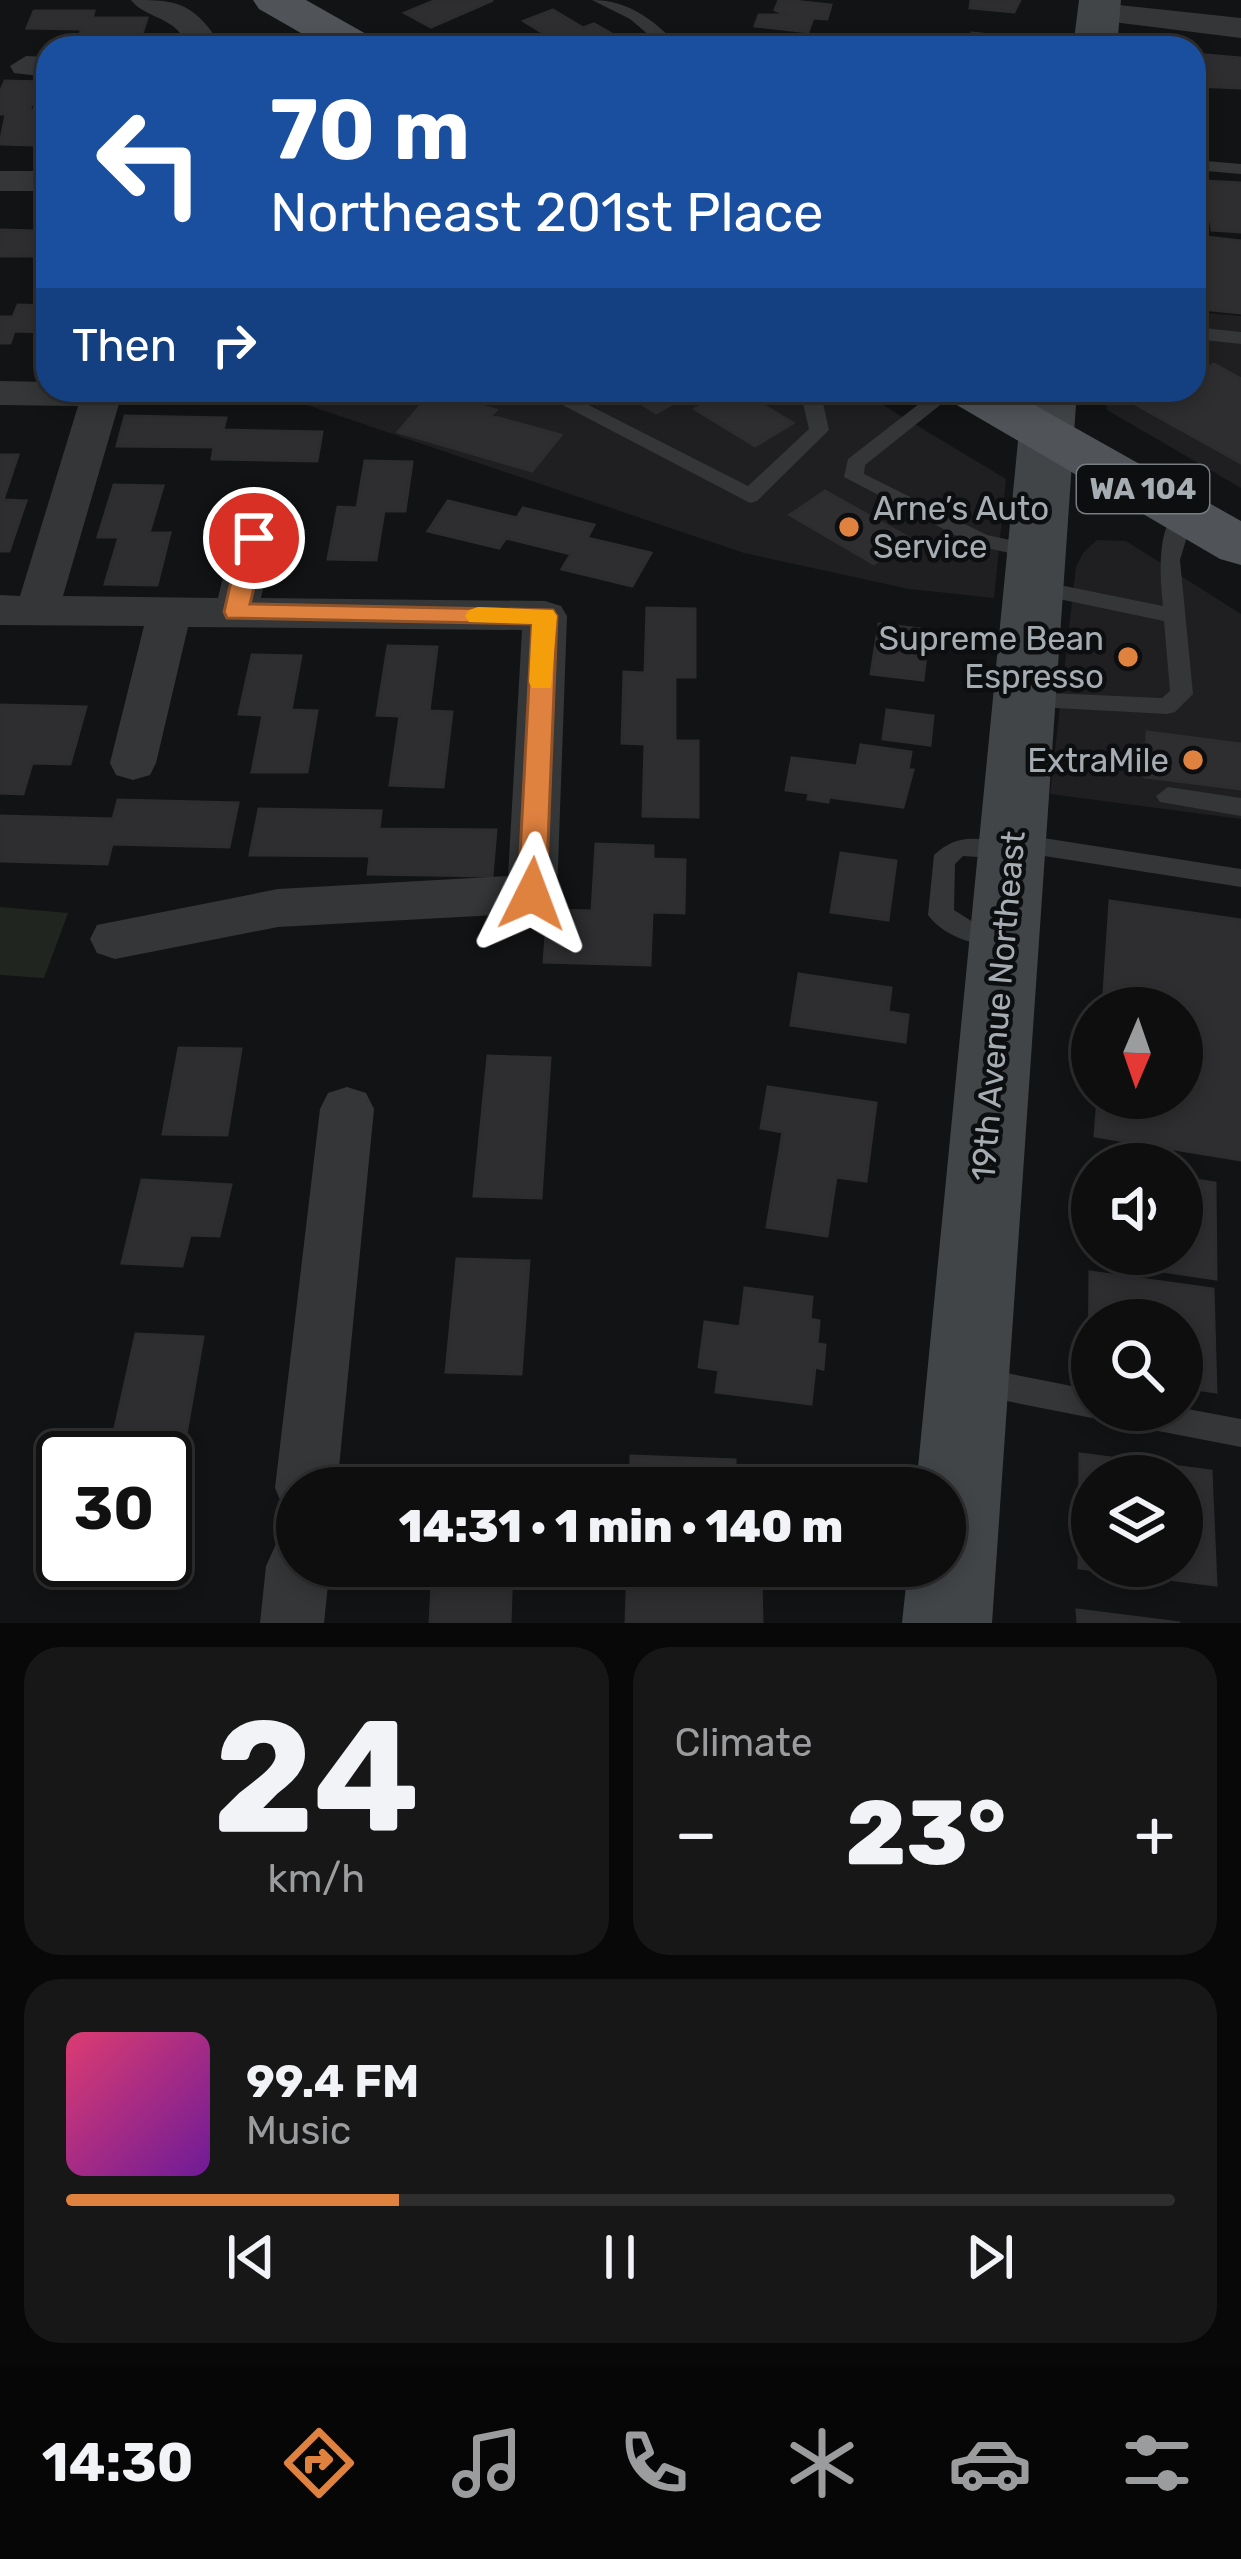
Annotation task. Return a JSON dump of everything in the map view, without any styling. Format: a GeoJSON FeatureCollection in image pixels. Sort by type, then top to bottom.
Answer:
{"type":"FeatureCollection","features":[{"type":"Feature","properties":{"kind":"main road"},"geometry":{"type":"LineString","coordinates":[[274,0],[337,36]]}},
{"type":"Feature","properties":{"kind":"main road","name":"WA 104"},"geometry":{"type":"LineString","coordinates":[[1014,402],[1048,411],[1184,513],[1241,546]]}},
{"type":"Feature","properties":{"kind":"street"},"geometry":{"type":"LineString","coordinates":[[147,0],[179,12],[195,36]]}},
{"type":"Feature","properties":{"kind":"street"},"geometry":{"type":"LineString","coordinates":[[1098,20],[1241,28]]}},
{"type":"Feature","properties":{"kind":"street"},"geometry":{"type":"LineString","coordinates":[[0,181],[36,181]]}},
{"type":"Feature","properties":{"kind":"street"},"geometry":{"type":"LineString","coordinates":[[0,393],[36,393]]}},
{"type":"Feature","properties":{"kind":"street"},"geometry":{"type":"LineString","coordinates":[[98,402],[19,610],[544,616],[532,894],[278,908],[115,939]]}},
{"type":"Feature","properties":{"kind":"street","name":"19th Avenue Northeast"},"geometry":{"type":"LineString","coordinates":[[947,1623],[1048,411]]}},
{"type":"Feature","properties":{"kind":"street"},"geometry":{"type":"LineString","coordinates":[[236,612],[262,501]]}},
{"type":"Feature","properties":{"kind":"street"},"geometry":{"type":"LineString","coordinates":[[133,763],[170,612]]}},
{"type":"Feature","properties":{"kind":"street"},"geometry":{"type":"LineString","coordinates":[[308,1467],[347,1109]]}},
{"type":"Feature","properties":{"kind":"street"},"geometry":{"type":"LineString","coordinates":[[292,1623],[296,1587]]}},
{"type":"Feature","properties":{"kind":"lane"},"geometry":{"type":"LineString","coordinates":[[600,0],[636,16],[660,36]]}},
{"type":"Feature","properties":{"kind":"lane"},"geometry":{"type":"LineString","coordinates":[[1206,166],[1241,169]]}},
{"type":"Feature","properties":{"kind":"lane"},"geometry":{"type":"LineString","coordinates":[[1206,334],[1241,338]]}},
{"type":"Feature","properties":{"kind":"lane"},"geometry":{"type":"LineString","coordinates":[[567,402],[750,496],[819,430],[813,402]]}},
{"type":"Feature","properties":{"kind":"lane"},"geometry":{"type":"LineString","coordinates":[[934,402],[855,463],[854,477],[1034,569],[1175,616]]}},
{"type":"Feature","properties":{"kind":"lane"},"geometry":{"type":"LineString","coordinates":[[1023,700],[1167,706],[1182,694],[1169,560],[1184,513]]}},
{"type":"Feature","properties":{"kind":"lane"},"geometry":{"type":"LineString","coordinates":[[1168,796],[1241,807]]}},
{"type":"Feature","properties":{"kind":"lane"},"geometry":{"type":"LineString","coordinates":[[1011,846],[1241,878]]}},
{"type":"Feature","properties":{"kind":"lane"},"geometry":{"type":"LineString","coordinates":[[968,1380],[1071,1400]]}},
{"type":"Feature","properties":{"kind":"lane"},"geometry":{"type":"LineString","coordinates":[[1203,1426],[1241,1433]]}},
{"type":"Feature","properties":{"kind":"shaded area"},"geometry":{"type":"Polygon","coordinates":[[[1206,313],[1241,316],[1241,488],[1107,410],[1107,402],[1206,402],[1206,313]]]}},
{"type":"Feature","properties":{"kind":"shaded area"},"geometry":{"type":"Polygon","coordinates":[[[298,402],[878,402],[1006,479],[994,598],[909,589],[744,553],[298,402]]]}},
{"type":"Feature","properties":{"kind":"shaded area"},"geometry":{"type":"Polygon","coordinates":[[[1097,540],[1126,541],[1241,614],[1241,819],[1050,794],[1076,567],[1097,540]]]}},
{"type":"Feature","properties":{"kind":"shaded area"},"geometry":{"type":"Polygon","coordinates":[[[0,907],[68,913],[44,978],[0,975],[0,907]]]}},
{"type":"Feature","properties":{"kind":"building"},"geometry":{"type":"Polygon","coordinates":[[[436,0],[493,0],[431,27],[405,13],[436,0]]]}},
{"type":"Feature","properties":{"kind":"building"},"geometry":{"type":"Polygon","coordinates":[[[779,0],[831,5],[827,19],[813,18],[808,32],[755,26],[759,15],[788,15],[775,10],[779,0]]]}},
{"type":"Feature","properties":{"kind":"building"},"geometry":{"type":"Polygon","coordinates":[[[971,0],[1020,0],[1014,12],[970,8],[971,0]]]}},
{"type":"Feature","properties":{"kind":"building"},"geometry":{"type":"Polygon","coordinates":[[[553,10],[583,28],[594,24],[610,33],[548,36],[524,21],[553,10]]]}},
{"type":"Feature","properties":{"kind":"building"},"geometry":{"type":"Polygon","coordinates":[[[34,11],[94,11],[92,18],[147,18],[141,36],[79,36],[82,29],[27,28],[34,11]]]}},
{"type":"Feature","properties":{"kind":"building"},"geometry":{"type":"Polygon","coordinates":[[[1206,55],[1241,58],[1241,88],[1206,87],[1206,55]]]}},
{"type":"Feature","properties":{"kind":"building"},"geometry":{"type":"Polygon","coordinates":[[[5,81],[36,82],[29,110],[36,110],[32,145],[0,144],[6,114],[0,114],[5,81]]]}},
{"type":"Feature","properties":{"kind":"building"},"geometry":{"type":"Polygon","coordinates":[[[1206,181],[1241,183],[1241,232],[1212,230],[1206,181]]]}},
{"type":"Feature","properties":{"kind":"building"},"geometry":{"type":"Polygon","coordinates":[[[0,230],[36,231],[32,256],[0,256],[0,230]]]}},
{"type":"Feature","properties":{"kind":"building"},"geometry":{"type":"Polygon","coordinates":[[[1206,237],[1241,241],[1241,313],[1206,310],[1206,237]]]}},
{"type":"Feature","properties":{"kind":"building"},"geometry":{"type":"Polygon","coordinates":[[[18,305],[36,306],[36,332],[14,331],[10,343],[0,343],[0,317],[13,317],[18,305]]]}},
{"type":"Feature","properties":{"kind":"building"},"geometry":{"type":"Polygon","coordinates":[[[1214,364],[1241,379],[1241,463],[1132,402],[1206,402],[1206,369],[1214,364]]]}},
{"type":"Feature","properties":{"kind":"building"},"geometry":{"type":"Polygon","coordinates":[[[424,402],[455,407],[468,402],[496,410],[491,416],[561,435],[532,471],[398,432],[424,402]]]}},
{"type":"Feature","properties":{"kind":"building"},"geometry":{"type":"Polygon","coordinates":[[[639,402],[675,402],[656,413],[639,402]]]}},
{"type":"Feature","properties":{"kind":"building"},"geometry":{"type":"Polygon","coordinates":[[[707,402],[758,402],[793,423],[755,446],[695,409],[707,402]]]}},
{"type":"Feature","properties":{"kind":"building"},"geometry":{"type":"Polygon","coordinates":[[[125,416],[226,418],[223,430],[322,432],[317,461],[212,459],[214,447],[117,446],[125,416]]]}},
{"type":"Feature","properties":{"kind":"building"},"geometry":{"type":"Polygon","coordinates":[[[0,455],[18,455],[3,500],[26,501],[9,551],[0,551],[0,455]]]}},
{"type":"Feature","properties":{"kind":"building"},"geometry":{"type":"Polygon","coordinates":[[[365,461],[412,462],[405,511],[384,511],[376,560],[328,559],[338,507],[357,508],[365,461]]]}},
{"type":"Feature","properties":{"kind":"building"},"geometry":{"type":"Polygon","coordinates":[[[114,485],[163,486],[149,533],[170,533],[157,585],[105,584],[119,537],[98,537],[114,485]]]}},
{"type":"Feature","properties":{"kind":"building","name":"Arne’s Auto Service"},"geometry":{"type":"Polygon","coordinates":[[[825,491],[909,538],[874,564],[790,515],[825,491]]]}},
{"type":"Feature","properties":{"kind":"building"},"geometry":{"type":"Polygon","coordinates":[[[448,501],[517,518],[523,508],[594,525],[587,538],[651,553],[632,586],[562,569],[571,554],[506,538],[499,548],[428,531],[448,501]]]}},
{"type":"Feature","properties":{"kind":"building"},"geometry":{"type":"Polygon","coordinates":[[[647,608],[695,609],[695,677],[675,677],[675,741],[698,741],[698,817],[643,816],[645,744],[622,743],[624,672],[645,673],[647,608]]]}},
{"type":"Feature","properties":{"kind":"building"},"geometry":{"type":"Polygon","coordinates":[[[879,624],[929,630],[923,680],[871,674],[879,624]]]}},
{"type":"Feature","properties":{"kind":"building"},"geometry":{"type":"Polygon","coordinates":[[[388,646],[437,647],[429,711],[452,712],[443,787],[390,785],[400,716],[377,715],[388,646]]]}},
{"type":"Feature","properties":{"kind":"building"},"geometry":{"type":"Polygon","coordinates":[[[252,655],[301,656],[291,710],[317,711],[307,772],[252,772],[263,715],[239,714],[252,655]]]}},
{"type":"Feature","properties":{"kind":"building"},"geometry":{"type":"Polygon","coordinates":[[[0,705],[86,707],[70,764],[32,763],[23,794],[0,793],[0,705]]]}},
{"type":"Feature","properties":{"kind":"building"},"geometry":{"type":"Polygon","coordinates":[[[887,710],[933,716],[930,745],[883,739],[887,710]]]}},
{"type":"Feature","properties":{"kind":"building","name":"ExtraMile"},"geometry":{"type":"Polygon","coordinates":[[[1147,732],[1241,744],[1241,789],[1145,777],[1147,732]]]}},
{"type":"Feature","properties":{"kind":"building"},"geometry":{"type":"Polygon","coordinates":[[[861,745],[911,752],[908,770],[913,770],[903,807],[829,797],[828,802],[786,790],[792,758],[857,766],[861,745]]]}},
{"type":"Feature","properties":{"kind":"building"},"geometry":{"type":"Polygon","coordinates":[[[118,800],[238,803],[229,847],[112,844],[107,864],[0,861],[0,816],[113,819],[118,800]]]}},
{"type":"Feature","properties":{"kind":"building"},"geometry":{"type":"Polygon","coordinates":[[[259,809],[381,811],[379,829],[496,830],[492,876],[368,874],[370,856],[250,855],[259,809]]]}},
{"type":"Feature","properties":{"kind":"building"},"geometry":{"type":"Polygon","coordinates":[[[596,844],[653,846],[653,859],[685,860],[684,913],[652,912],[650,965],[544,962],[548,910],[592,911],[596,844]]]}},
{"type":"Feature","properties":{"kind":"building"},"geometry":{"type":"Polygon","coordinates":[[[841,853],[896,861],[888,920],[831,912],[841,853]]]}},
{"type":"Feature","properties":{"kind":"building"},"geometry":{"type":"Polygon","coordinates":[[[1110,901],[1241,920],[1241,1160],[1203,1154],[1203,1143],[1138,1143],[1095,1136],[1096,1119],[1203,1119],[1203,987],[1104,987],[1110,901]]]}},
{"type":"Feature","properties":{"kind":"building"},"geometry":{"type":"Polygon","coordinates":[[[799,974],[891,988],[888,1012],[908,1015],[905,1042],[791,1025],[799,974]]]}},
{"type":"Feature","properties":{"kind":"building"},"geometry":{"type":"Polygon","coordinates":[[[179,1048],[241,1049],[227,1135],[163,1134],[179,1048]]]}},
{"type":"Feature","properties":{"kind":"building"},"geometry":{"type":"Polygon","coordinates":[[[488,1056],[550,1058],[541,1198],[474,1196],[488,1056]]]}},
{"type":"Feature","properties":{"kind":"building"},"geometry":{"type":"Polygon","coordinates":[[[768,1087],[876,1103],[866,1181],[836,1177],[827,1236],[767,1227],[783,1132],[761,1128],[768,1087]]]}},
{"type":"Feature","properties":{"kind":"building"},"geometry":{"type":"Polygon","coordinates":[[[142,1180],[231,1185],[219,1236],[190,1235],[182,1266],[122,1263],[142,1180]]]}},
{"type":"Feature","properties":{"kind":"building"},"geometry":{"type":"Polygon","coordinates":[[[1203,1181],[1215,1183],[1216,1279],[1189,1275],[1203,1275],[1203,1181]]]}},
{"type":"Feature","properties":{"kind":"building"},"geometry":{"type":"Polygon","coordinates":[[[457,1259],[529,1261],[521,1374],[446,1372],[457,1259]]]}},
{"type":"Feature","properties":{"kind":"building"},"geometry":{"type":"Polygon","coordinates":[[[1090,1275],[1213,1289],[1216,1392],[1203,1390],[1203,1299],[1090,1299],[1090,1275]]]}},
{"type":"Feature","properties":{"kind":"building"},"geometry":{"type":"Polygon","coordinates":[[[745,1288],[812,1297],[810,1319],[819,1321],[817,1344],[825,1345],[823,1369],[815,1367],[811,1404],[716,1392],[719,1370],[699,1367],[705,1322],[740,1327],[745,1288]]]}},
{"type":"Feature","properties":{"kind":"building"},"geometry":{"type":"Polygon","coordinates":[[[136,1334],[203,1337],[187,1431],[114,1431],[136,1334]]]}},
{"type":"Feature","properties":{"kind":"building"},"geometry":{"type":"Polygon","coordinates":[[[631,1456],[735,1460],[735,1467],[631,1467],[631,1456]]]}},
{"type":"Feature","properties":{"kind":"building"},"geometry":{"type":"Polygon","coordinates":[[[1203,1470],[1211,1471],[1216,1585],[1203,1583],[1203,1470]]]}},
{"type":"Feature","properties":{"kind":"building"},"geometry":{"type":"Polygon","coordinates":[[[432,1587],[511,1587],[510,1623],[430,1623],[432,1587]]]}},
{"type":"Feature","properties":{"kind":"building"},"geometry":{"type":"Polygon","coordinates":[[[627,1587],[761,1587],[762,1623],[626,1623],[627,1587]]]}},
{"type":"Feature","properties":{"kind":"building"},"geometry":{"type":"Polygon","coordinates":[[[1077,1610],[1180,1623],[1078,1623],[1077,1610]]]}},
{"type":"Feature","properties":{"kind":"slow traffic"},"geometry":{"type":"LineString","coordinates":[[478,616],[544,616],[542,682]]}},
{"type":"Feature","properties":{"kind":"place","name":"Arne’s Auto Service"},"geometry":{"type":"Point","coordinates":[849,527]}},
{"type":"Feature","properties":{"kind":"place","name":"Supreme Bean Espresso"},"geometry":{"type":"Point","coordinates":[1128,657]}},
{"type":"Feature","properties":{"kind":"place","name":"ExtraMile"},"geometry":{"type":"Point","coordinates":[1193,760]}},
{"type":"Feature","properties":{"kind":"route"},"geometry":{"type":"LineString","coordinates":[[254,538],[236,612],[544,616],[532,894]]}}]}
